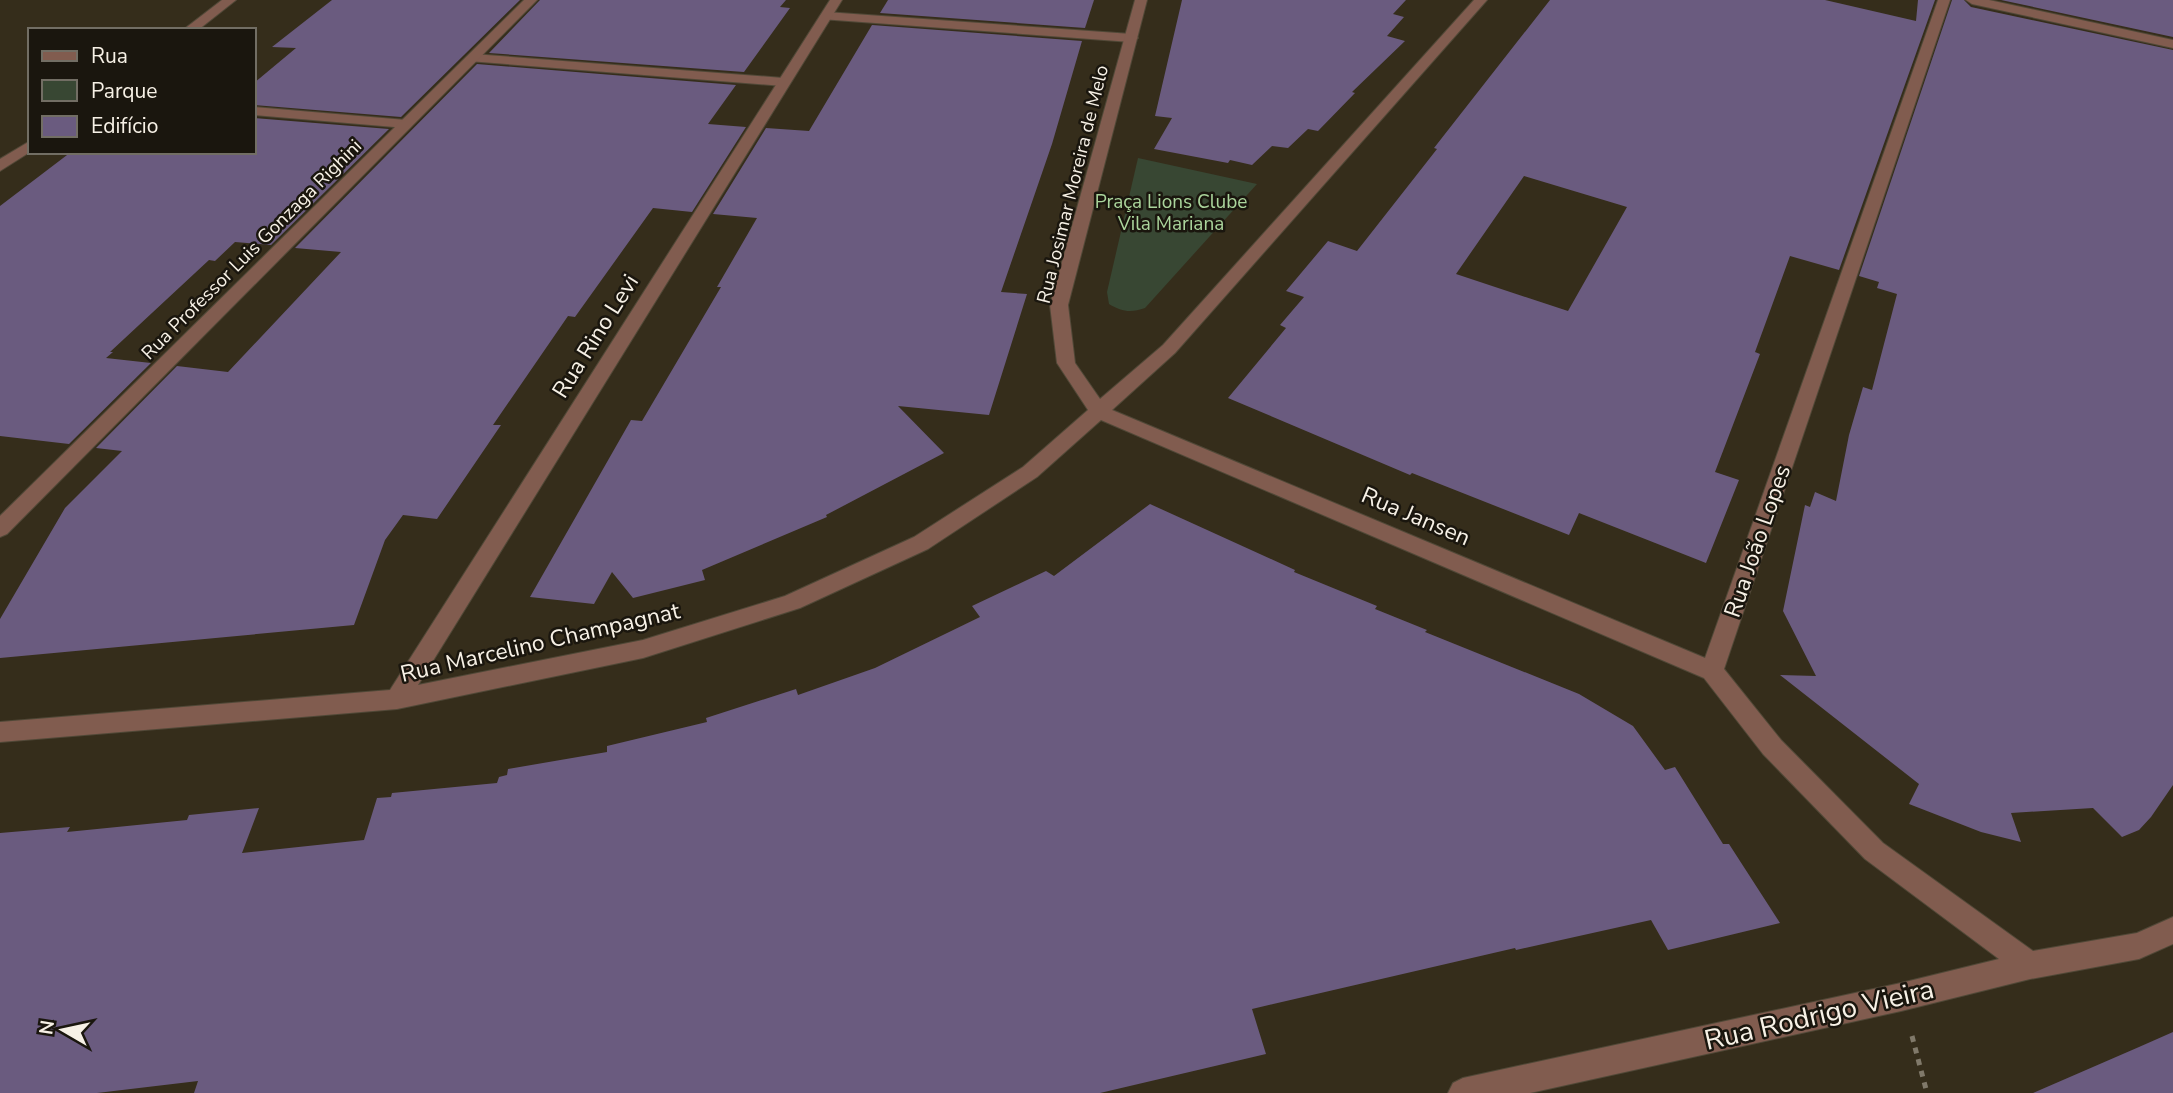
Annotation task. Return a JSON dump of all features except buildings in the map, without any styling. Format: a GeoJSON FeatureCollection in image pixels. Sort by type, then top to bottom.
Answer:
{"type":"FeatureCollection","features":[{"type":"Feature","properties":{"kind":"street"},"geometry":{"type":"LineString","coordinates":[[192,28],[230,0]]}},
{"type":"Feature","properties":{"kind":"street","name":"Rua Professor Luis Gonzaga Righini"},"geometry":{"type":"LineString","coordinates":[[0,529],[531,0]]}},
{"type":"Feature","properties":{"kind":"street","name":"Rua Rino Levi"},"geometry":{"type":"LineString","coordinates":[[397,699],[836,0]]}},
{"type":"Feature","properties":{"kind":"street","name":"Rua Josimar Moreira de Melo"},"geometry":{"type":"LineString","coordinates":[[1099,412],[1066,363],[1059,305],[1141,0]]}},
{"type":"Feature","properties":{"kind":"street","name":"Rua Marcelino Champagnat"},"geometry":{"type":"LineString","coordinates":[[0,732],[397,699],[643,649],[792,602],[921,543],[1030,472],[1169,349],[1481,0]]}},
{"type":"Feature","properties":{"kind":"street","name":"Rua João Lopes"},"geometry":{"type":"LineString","coordinates":[[1712,671],[1944,0]]}},
{"type":"Feature","properties":{"kind":"street"},"geometry":{"type":"LineString","coordinates":[[1972,0],[2173,44]]}},
{"type":"Feature","properties":{"kind":"street"},"geometry":{"type":"LineString","coordinates":[[826,16],[1131,38]]}},
{"type":"Feature","properties":{"kind":"street"},"geometry":{"type":"LineString","coordinates":[[473,58],[783,82]]}},
{"type":"Feature","properties":{"kind":"street"},"geometry":{"type":"LineString","coordinates":[[256,111],[406,124]]}},
{"type":"Feature","properties":{"kind":"street"},"geometry":{"type":"LineString","coordinates":[[0,166],[28,146]]}},
{"type":"Feature","properties":{"kind":"street","name":"Rua Jansen"},"geometry":{"type":"LineString","coordinates":[[1099,412],[1712,671]]}},
{"type":"Feature","properties":{"kind":"street"},"geometry":{"type":"LineString","coordinates":[[1712,671],[1772,747],[1874,851],[2030,965]]}},
{"type":"Feature","properties":{"kind":"street","name":"Rua Rodrigo Vieira"},"geometry":{"type":"LineString","coordinates":[[1463,1093],[1900,997],[2030,965],[2139,946],[2173,930]]}},
{"type":"Feature","properties":{"kind":"path"},"geometry":{"type":"LineString","coordinates":[[1900,997],[1927,1093]]}},
{"type":"Feature","properties":{"kind":"green space","name":"Praça Lions Clube Vila Mariana"},"geometry":{"type":"Polygon","coordinates":[[[1138,158],[1257,184],[1145,308],[1127,311],[1109,304],[1107,292],[1138,158]]]}}]}
